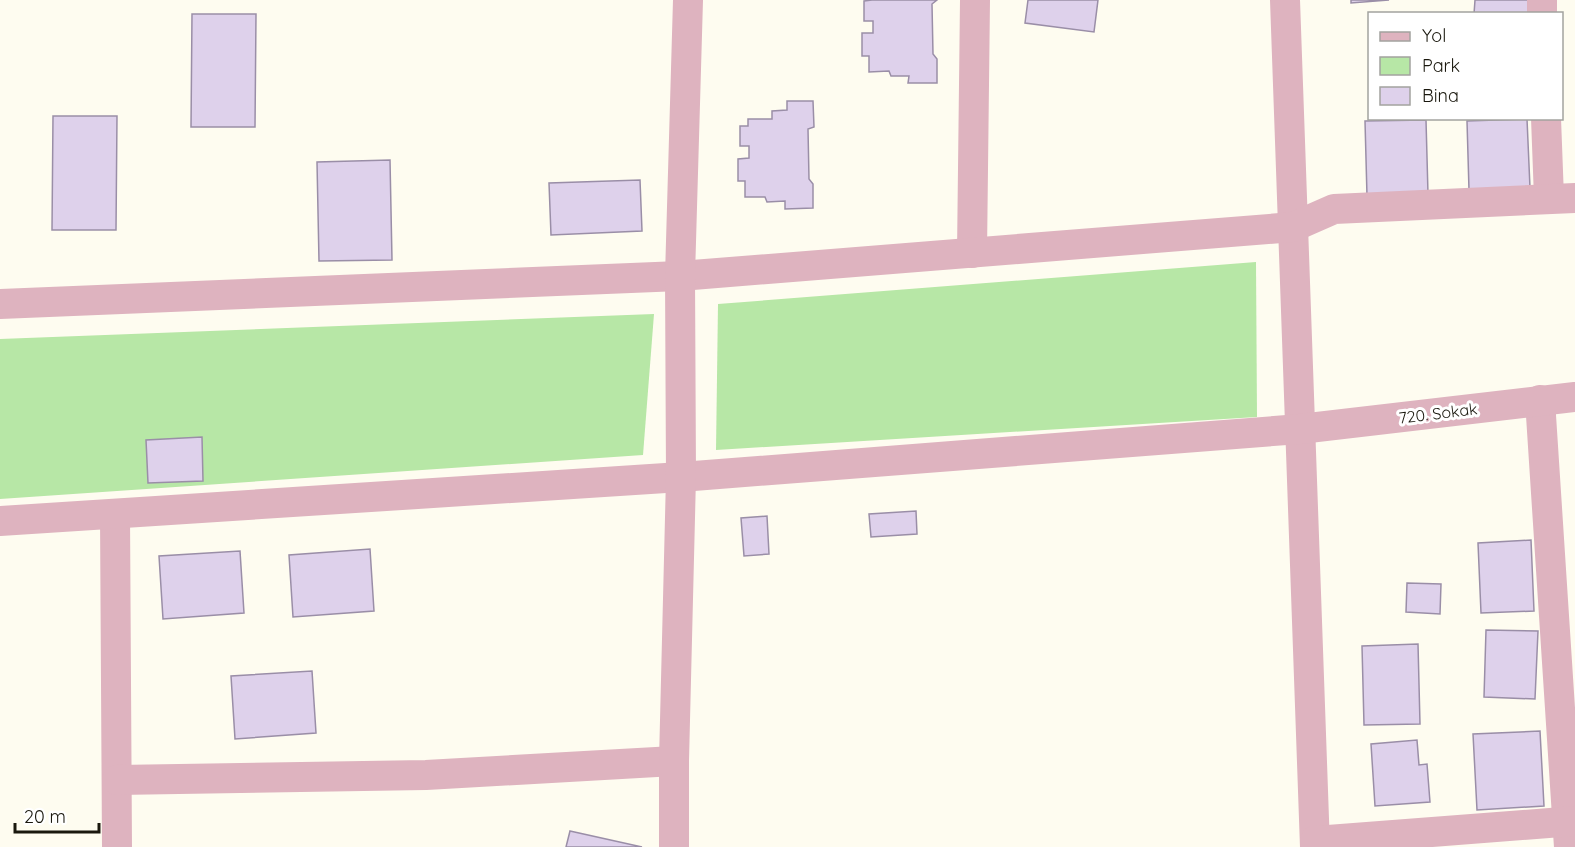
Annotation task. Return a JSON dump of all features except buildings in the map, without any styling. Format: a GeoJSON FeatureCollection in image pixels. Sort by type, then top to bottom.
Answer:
{"type":"FeatureCollection","features":[{"type":"Feature","properties":{"kind":"street"},"geometry":{"type":"LineString","coordinates":[[674,847],[681,477],[680,276],[688,0]]}},
{"type":"Feature","properties":{"kind":"street"},"geometry":{"type":"LineString","coordinates":[[972,253],[975,0]]}},
{"type":"Feature","properties":{"kind":"street"},"geometry":{"type":"LineString","coordinates":[[1285,0],[1315,844],[1570,830],[1540,400]]}},
{"type":"Feature","properties":{"kind":"street"},"geometry":{"type":"LineString","coordinates":[[0,303],[680,276],[1293,227],[1334,209],[1562,198],[1546,120]]}},
{"type":"Feature","properties":{"kind":"street","name":"720. Sokak"},"geometry":{"type":"LineString","coordinates":[[0,521],[681,477],[1300,429],[1575,397]]}},
{"type":"Feature","properties":{"kind":"street"},"geometry":{"type":"LineString","coordinates":[[115,515],[117,847]]}},
{"type":"Feature","properties":{"kind":"street"},"geometry":{"type":"LineString","coordinates":[[117,780],[426,774],[674,761]]}},
{"type":"Feature","properties":{"kind":"green space"},"geometry":{"type":"Polygon","coordinates":[[[1256,262],[1257,417],[716,450],[718,304],[1256,262]]]}},
{"type":"Feature","properties":{"kind":"green space"},"geometry":{"type":"Polygon","coordinates":[[[654,314],[643,455],[0,499],[0,339],[654,314]]]}}]}
